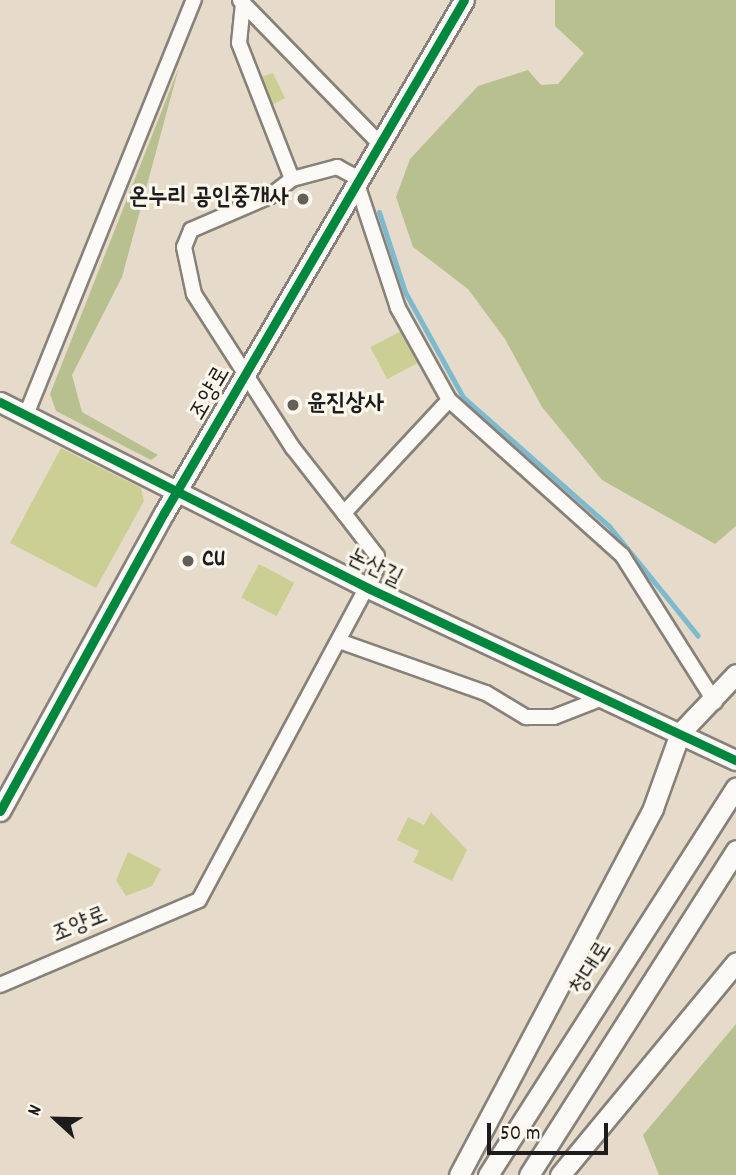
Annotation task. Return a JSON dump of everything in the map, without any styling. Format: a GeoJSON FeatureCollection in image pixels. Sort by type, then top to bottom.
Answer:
{"type":"FeatureCollection","features":[{"type":"Feature","properties":{"kind":"street"},"geometry":{"type":"LineString","coordinates":[[26,415],[194,0]]}},
{"type":"Feature","properties":{"kind":"street","name":"조양로"},"geometry":{"type":"LineString","coordinates":[[0,811],[178,489],[464,0]]}},
{"type":"Feature","properties":{"kind":"street"},"geometry":{"type":"LineString","coordinates":[[241,2],[380,144]]}},
{"type":"Feature","properties":{"kind":"street"},"geometry":{"type":"LineString","coordinates":[[241,2],[239,43],[292,179]]}},
{"type":"Feature","properties":{"kind":"street"},"geometry":{"type":"LineString","coordinates":[[449,400],[344,513],[194,294],[184,247],[191,230],[270,196],[292,179],[337,167],[358,181],[398,308],[449,400],[622,555],[715,702]]}},
{"type":"Feature","properties":{"kind":"street","name":"논산길"},"geometry":{"type":"LineString","coordinates":[[0,402],[178,489],[368,588],[736,760]]}},
{"type":"Feature","properties":{"kind":"street","name":"조양로"},"geometry":{"type":"LineString","coordinates":[[0,985],[199,900],[368,588],[377,556],[344,513]]}},
{"type":"Feature","properties":{"kind":"street"},"geometry":{"type":"LineString","coordinates":[[339,641],[486,693],[526,717],[554,717],[603,698]]}},
{"type":"Feature","properties":{"kind":"street"},"geometry":{"type":"LineString","coordinates":[[458,1175],[653,808],[680,733],[715,702],[736,674]]}},
{"type":"Feature","properties":{"kind":"street","name":"청대로"},"geometry":{"type":"LineString","coordinates":[[488,1175],[736,787]]}},
{"type":"Feature","properties":{"kind":"street"},"geometry":{"type":"LineString","coordinates":[[529,1175],[736,850]]}},
{"type":"Feature","properties":{"kind":"street"},"geometry":{"type":"LineString","coordinates":[[559,1175],[736,962]]}},
{"type":"Feature","properties":{"kind":"green space"},"geometry":{"type":"Polygon","coordinates":[[[555,0],[736,0],[736,526],[715,544],[602,480],[542,407],[505,339],[468,289],[413,247],[396,197],[410,159],[478,86],[528,70],[541,85],[558,84],[584,53],[555,26],[555,0]]]}},
{"type":"Feature","properties":{"kind":"green space"},"geometry":{"type":"Polygon","coordinates":[[[179,67],[122,277],[72,375],[82,412],[158,455],[151,460],[56,411],[50,394],[179,67]]]}},
{"type":"Feature","properties":{"kind":"green space"},"geometry":{"type":"Polygon","coordinates":[[[273,73],[285,98],[272,105],[261,77],[273,73]]]}},
{"type":"Feature","properties":{"kind":"green space"},"geometry":{"type":"Polygon","coordinates":[[[403,330],[420,362],[387,379],[370,347],[403,330]]]}},
{"type":"Feature","properties":{"kind":"green space"},"geometry":{"type":"Polygon","coordinates":[[[61,448],[141,488],[144,501],[96,588],[10,543],[61,448]]]}},
{"type":"Feature","properties":{"kind":"green space"},"geometry":{"type":"Polygon","coordinates":[[[259,564],[294,583],[276,616],[241,598],[259,564]]]}},
{"type":"Feature","properties":{"kind":"green space"},"geometry":{"type":"Polygon","coordinates":[[[431,812],[467,850],[452,881],[413,862],[419,851],[397,840],[408,817],[424,825],[431,812]]]}},
{"type":"Feature","properties":{"kind":"green space"},"geometry":{"type":"Polygon","coordinates":[[[128,852],[161,869],[152,886],[126,896],[116,880],[128,852]]]}},
{"type":"Feature","properties":{"kind":"green space"},"geometry":{"type":"Polygon","coordinates":[[[736,1024],[736,1175],[659,1175],[643,1135],[736,1024]]]}},
{"type":"Feature","properties":{"kind":"waterway"},"geometry":{"type":"LineString","coordinates":[[379,212],[405,292],[463,397],[609,526],[698,636]]}},
{"type":"Feature","properties":{"kind":"cycle path"},"geometry":{"type":"LineString","coordinates":[[0,811],[164,513],[464,0]]}},
{"type":"Feature","properties":{"kind":"cycle path"},"geometry":{"type":"LineString","coordinates":[[0,402],[368,588],[736,760]]}},
{"type":"Feature","properties":{"kind":"place","name":"온누리 공인중개사"},"geometry":{"type":"Point","coordinates":[303,199]}},
{"type":"Feature","properties":{"kind":"place","name":"윤진상사"},"geometry":{"type":"Point","coordinates":[293,405]}},
{"type":"Feature","properties":{"kind":"place","name":"CU"},"geometry":{"type":"Point","coordinates":[188,561]}}]}
